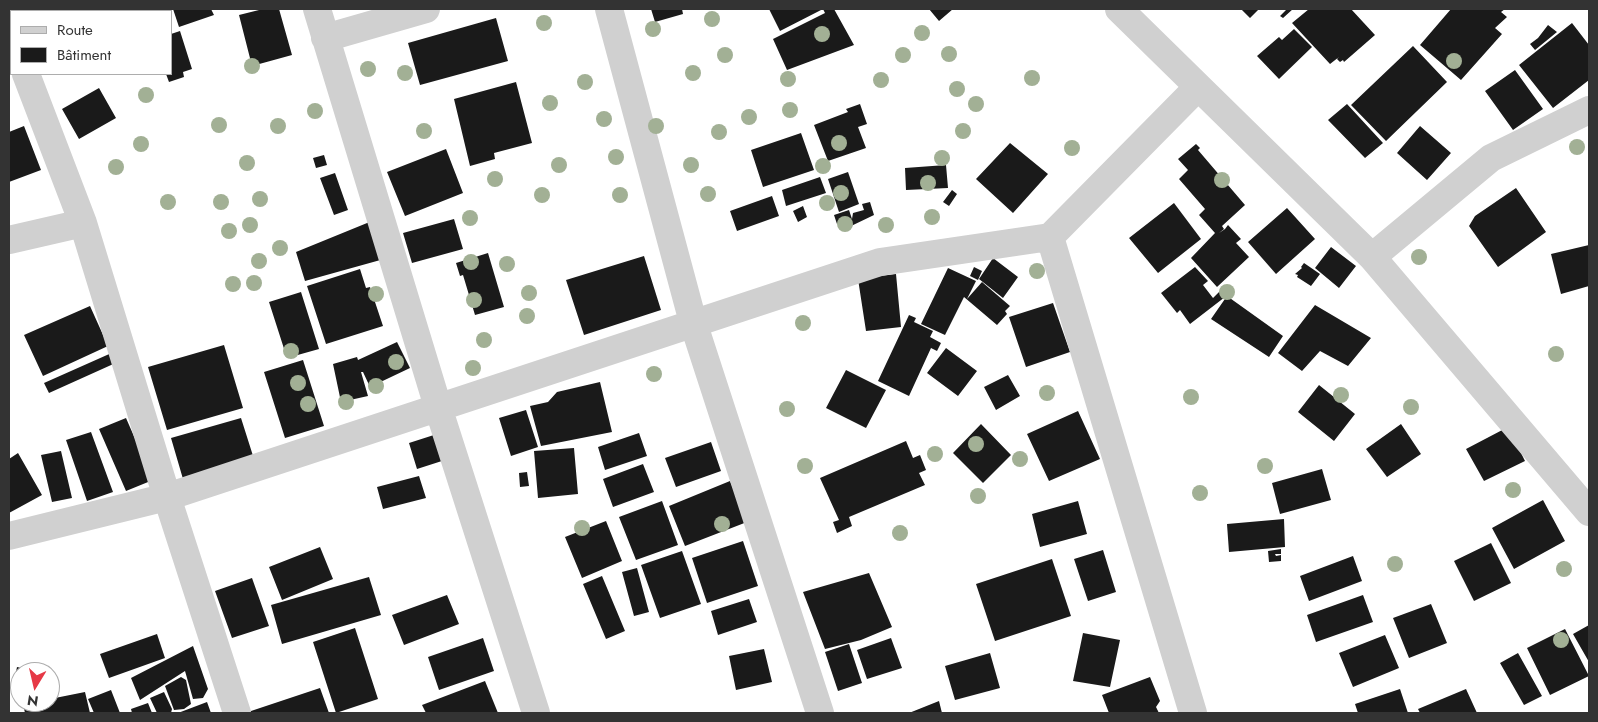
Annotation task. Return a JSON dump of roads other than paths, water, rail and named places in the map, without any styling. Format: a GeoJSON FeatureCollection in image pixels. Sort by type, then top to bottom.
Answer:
{"type":"FeatureCollection","features":[{"type":"Feature","properties":{"kind":"street"},"geometry":{"type":"LineString","coordinates":[[317,9],[438,407],[536,713]]}},
{"type":"Feature","properties":{"kind":"street"},"geometry":{"type":"LineString","coordinates":[[325,38],[426,9]]}},
{"type":"Feature","properties":{"kind":"street"},"geometry":{"type":"LineString","coordinates":[[609,9],[693,322],[820,713]]}},
{"type":"Feature","properties":{"kind":"street"},"geometry":{"type":"LineString","coordinates":[[1119,9],[1372,257],[1589,512]]}},
{"type":"Feature","properties":{"kind":"street"},"geometry":{"type":"LineString","coordinates":[[26,75],[83,223],[167,497],[237,713]]}},
{"type":"Feature","properties":{"kind":"street"},"geometry":{"type":"LineString","coordinates":[[9,536],[167,497],[693,322],[880,262],[1050,237],[1198,87]]}},
{"type":"Feature","properties":{"kind":"street"},"geometry":{"type":"LineString","coordinates":[[1372,257],[1491,158],[1589,110]]}},
{"type":"Feature","properties":{"kind":"street"},"geometry":{"type":"LineString","coordinates":[[9,240],[83,223]]}},
{"type":"Feature","properties":{"kind":"street"},"geometry":{"type":"LineString","coordinates":[[1050,237],[1193,713]]}}]}
